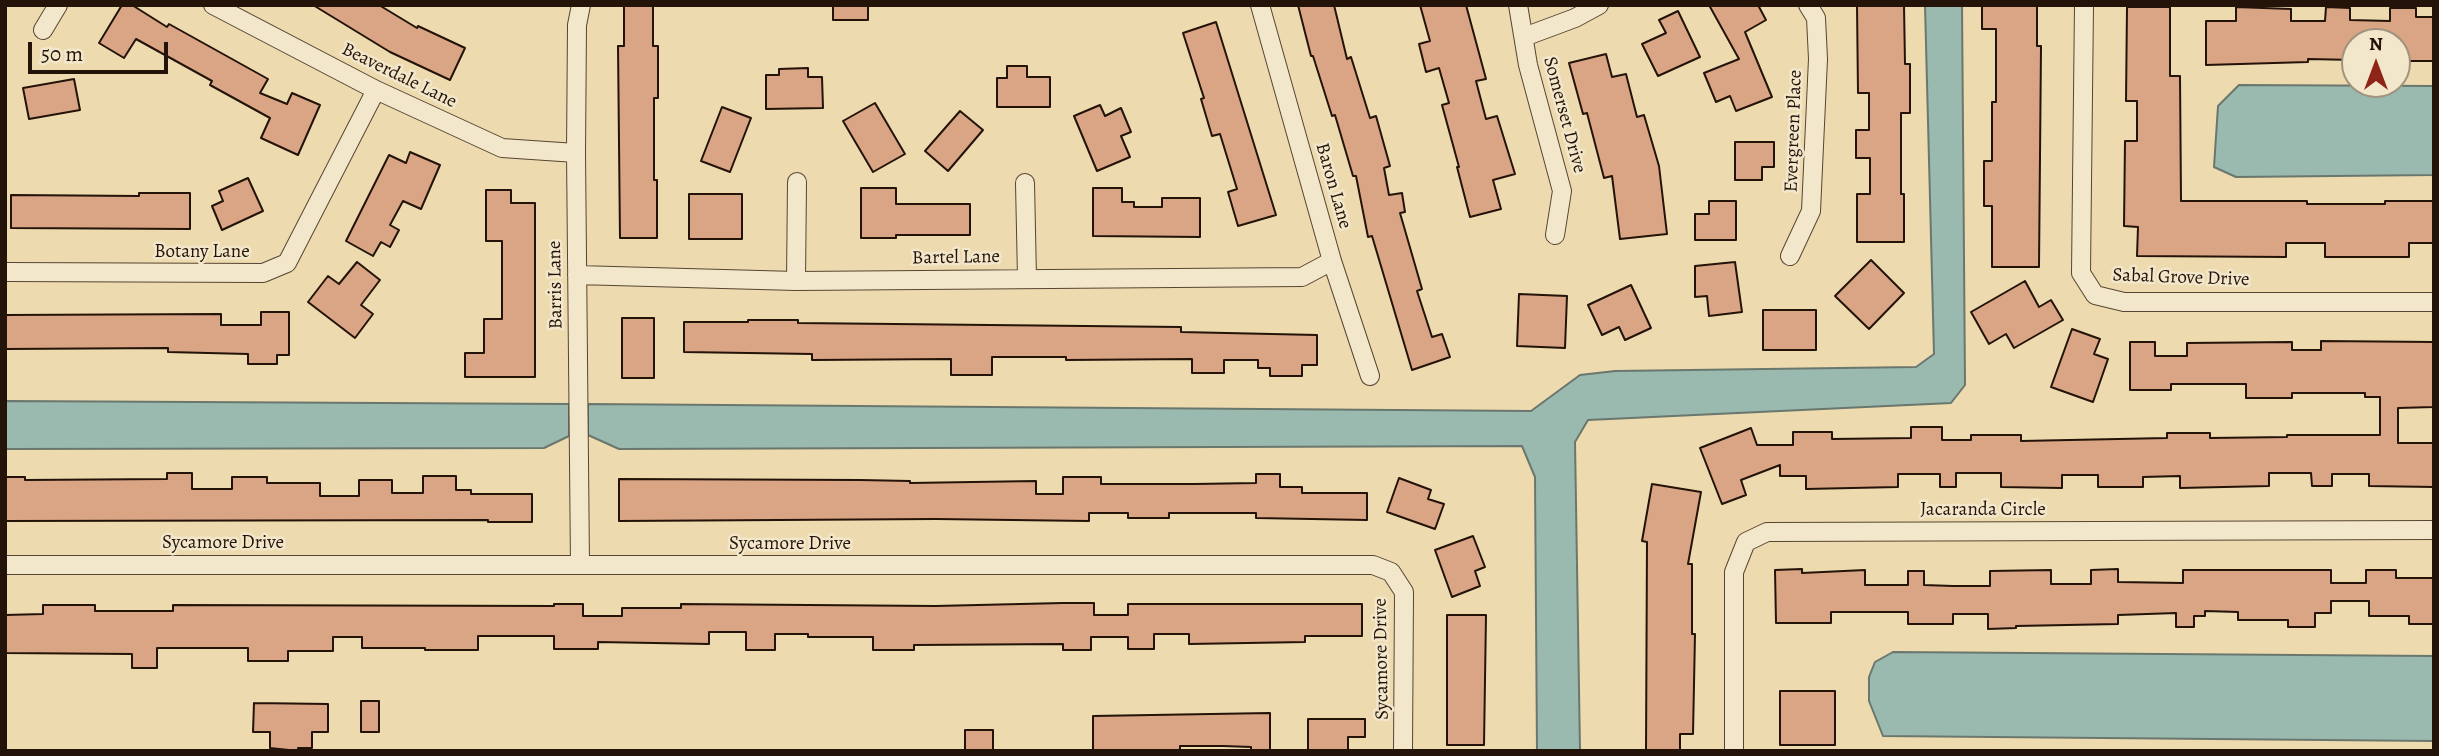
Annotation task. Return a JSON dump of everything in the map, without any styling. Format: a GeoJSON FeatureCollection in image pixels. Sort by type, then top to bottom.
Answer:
{"type":"FeatureCollection","features":[{"type":"Feature","properties":{"kind":"street"},"geometry":{"type":"LineString","coordinates":[[43,30],[58,5]]}},
{"type":"Feature","properties":{"kind":"street","name":"Beaverdale Lane"},"geometry":{"type":"LineString","coordinates":[[213,5],[376,90],[502,148],[576,153]]}},
{"type":"Feature","properties":{"kind":"street","name":"Barris Lane"},"geometry":{"type":"LineString","coordinates":[[580,564],[576,153],[577,25],[581,5]]}},
{"type":"Feature","properties":{"kind":"street","name":"Baron Lane"},"geometry":{"type":"LineString","coordinates":[[1261,5],[1332,261],[1370,376]]}},
{"type":"Feature","properties":{"kind":"street","name":"Somerset Drive"},"geometry":{"type":"LineString","coordinates":[[1518,5],[1528,65],[1562,191],[1555,235]]}},
{"type":"Feature","properties":{"kind":"street"},"geometry":{"type":"LineString","coordinates":[[1524,37],[1575,18],[1599,5]]}},
{"type":"Feature","properties":{"kind":"street","name":"Evergreen Place"},"geometry":{"type":"LineString","coordinates":[[1790,256],[1811,211],[1818,59],[1816,18],[1808,5]]}},
{"type":"Feature","properties":{"kind":"street","name":"Sabal Grove Drive"},"geometry":{"type":"LineString","coordinates":[[2084,5],[2081,273],[2095,295],[2124,302],[2434,302]]}},
{"type":"Feature","properties":{"kind":"street","name":"Botany Lane"},"geometry":{"type":"LineString","coordinates":[[5,272],[263,273],[287,263],[376,90]]}},
{"type":"Feature","properties":{"kind":"street"},"geometry":{"type":"LineString","coordinates":[[796,281],[797,182]]}},
{"type":"Feature","properties":{"kind":"street"},"geometry":{"type":"LineString","coordinates":[[1025,183],[1027,278]]}},
{"type":"Feature","properties":{"kind":"street","name":"Bartel Lane"},"geometry":{"type":"LineString","coordinates":[[577,275],[796,281],[1302,276],[1332,261]]}},
{"type":"Feature","properties":{"kind":"street","name":"Jacaranda Circle"},"geometry":{"type":"LineString","coordinates":[[1734,751],[1734,572],[1746,542],[1767,532],[2434,530]]}},
{"type":"Feature","properties":{"kind":"street","name":"Sycamore Drive"},"geometry":{"type":"LineString","coordinates":[[5,565],[1373,565],[1391,572],[1404,592],[1403,751]]}},
{"type":"Feature","properties":{"kind":"water"},"geometry":{"type":"Polygon","coordinates":[[[1925,5],[1962,5],[1965,385],[1951,403],[1588,420],[1575,442],[1580,751],[1537,751],[1535,477],[1522,446],[619,449],[588,435],[588,404],[1531,411],[1580,375],[1615,371],[1916,367],[1934,354],[1925,5]]]}},
{"type":"Feature","properties":{"kind":"water"},"geometry":{"type":"Polygon","coordinates":[[[2239,85],[2341,86],[2341,98],[2411,98],[2411,86],[2434,86],[2434,175],[2236,177],[2214,167],[2218,106],[2239,85]]]}},
{"type":"Feature","properties":{"kind":"water"},"geometry":{"type":"Polygon","coordinates":[[[5,401],[569,404],[569,436],[544,448],[5,449],[5,401]]]}},
{"type":"Feature","properties":{"kind":"water"},"geometry":{"type":"Polygon","coordinates":[[[1893,652],[2434,656],[2434,741],[1883,736],[1869,701],[1869,677],[1875,662],[1893,652]]]}},
{"type":"Feature","properties":{"kind":"building"},"geometry":{"type":"Polygon","coordinates":[[[122,5],[132,5],[167,27],[169,24],[268,79],[260,93],[287,104],[292,93],[320,105],[298,155],[261,138],[270,118],[210,85],[212,81],[136,39],[124,58],[99,43],[122,5]]]}},
{"type":"Feature","properties":{"kind":"building"},"geometry":{"type":"Polygon","coordinates":[[[313,5],[379,5],[417,28],[418,26],[465,48],[450,80],[390,52],[313,5]]]}},
{"type":"Feature","properties":{"kind":"building"},"geometry":{"type":"Polygon","coordinates":[[[624,5],[653,5],[653,46],[658,46],[658,98],[654,98],[657,238],[620,238],[618,46],[624,46],[624,5]]]}},
{"type":"Feature","properties":{"kind":"building"},"geometry":{"type":"Polygon","coordinates":[[[833,5],[868,5],[868,20],[833,20],[833,5]]]}},
{"type":"Feature","properties":{"kind":"building"},"geometry":{"type":"Polygon","coordinates":[[[1298,5],[1334,5],[1347,59],[1351,57],[1370,118],[1376,116],[1390,166],[1384,168],[1389,195],[1402,193],[1405,212],[1400,213],[1422,289],[1417,291],[1432,337],[1442,334],[1450,357],[1412,370],[1372,236],[1368,237],[1356,176],[1353,176],[1335,115],[1332,116],[1311,56],[1298,5]]]}},
{"type":"Feature","properties":{"kind":"building"},"geometry":{"type":"Polygon","coordinates":[[[1420,5],[1466,5],[1486,79],[1476,81],[1486,119],[1497,116],[1515,174],[1493,180],[1501,209],[1470,217],[1442,105],[1449,103],[1439,68],[1426,72],[1419,44],[1430,41],[1420,5]]]}},
{"type":"Feature","properties":{"kind":"building"},"geometry":{"type":"Polygon","coordinates":[[[1709,5],[1758,5],[1766,20],[1745,32],[1772,97],[1736,111],[1730,96],[1716,102],[1704,73],[1739,59],[1709,5]]]}},
{"type":"Feature","properties":{"kind":"building"},"geometry":{"type":"Polygon","coordinates":[[[1857,5],[1904,5],[1905,64],[1910,64],[1910,113],[1901,113],[1904,242],[1857,242],[1857,194],[1870,194],[1870,158],[1856,158],[1856,130],[1869,130],[1869,93],[1858,93],[1857,5]]]}},
{"type":"Feature","properties":{"kind":"building"},"geometry":{"type":"Polygon","coordinates":[[[1982,5],[2037,5],[2037,46],[2041,46],[2039,267],[1992,267],[1992,206],[1984,206],[1984,161],[1992,161],[1992,102],[1996,102],[1996,29],[1982,29],[1982,5]]]}},
{"type":"Feature","properties":{"kind":"building"},"geometry":{"type":"Polygon","coordinates":[[[2127,7],[2170,7],[2170,76],[2180,76],[2181,201],[2385,204],[2385,201],[2434,201],[2434,243],[2409,243],[2409,257],[2325,257],[2325,243],[2286,243],[2286,257],[2137,256],[2138,227],[2124,226],[2125,141],[2137,141],[2137,101],[2126,101],[2127,7]]]}},
{"type":"Feature","properties":{"kind":"building"},"geometry":{"type":"Polygon","coordinates":[[[2236,7],[2291,9],[2291,21],[2325,21],[2326,7],[2350,8],[2350,20],[2390,21],[2390,8],[2416,8],[2416,17],[2434,17],[2434,61],[2411,61],[2411,28],[2341,28],[2341,60],[2206,65],[2206,21],[2236,21],[2236,7]]]}},
{"type":"Feature","properties":{"kind":"building"},"geometry":{"type":"Polygon","coordinates":[[[1678,11],[1700,57],[1658,76],[1642,44],[1666,33],[1659,20],[1678,11]]]}},
{"type":"Feature","properties":{"kind":"building"},"geometry":{"type":"Polygon","coordinates":[[[1216,22],[1276,215],[1238,226],[1228,192],[1237,189],[1220,134],[1212,136],[1201,99],[1204,98],[1183,33],[1216,22]]]}},
{"type":"Feature","properties":{"kind":"building"},"geometry":{"type":"Polygon","coordinates":[[[1606,54],[1612,77],[1626,74],[1637,117],[1644,115],[1659,166],[1667,234],[1620,239],[1612,176],[1604,178],[1587,113],[1583,114],[1569,63],[1606,54]]]}},
{"type":"Feature","properties":{"kind":"building"},"geometry":{"type":"Polygon","coordinates":[[[1007,66],[1027,66],[1027,77],[1050,77],[1050,107],[997,107],[997,78],[1007,78],[1007,66]]]}},
{"type":"Feature","properties":{"kind":"building"},"geometry":{"type":"Polygon","coordinates":[[[808,68],[808,77],[822,77],[823,108],[766,109],[766,75],[779,75],[779,69],[808,68]]]}},
{"type":"Feature","properties":{"kind":"building"},"geometry":{"type":"Polygon","coordinates":[[[74,79],[80,110],[29,119],[23,88],[74,79]]]}},
{"type":"Feature","properties":{"kind":"building"},"geometry":{"type":"Polygon","coordinates":[[[875,103],[905,154],[873,172],[843,121],[875,103]]]}},
{"type":"Feature","properties":{"kind":"building"},"geometry":{"type":"Polygon","coordinates":[[[1100,105],[1105,116],[1121,108],[1131,132],[1121,136],[1130,157],[1097,171],[1074,116],[1100,105]]]}},
{"type":"Feature","properties":{"kind":"building"},"geometry":{"type":"Polygon","coordinates":[[[722,107],[751,118],[730,172],[701,161],[722,107]]]}},
{"type":"Feature","properties":{"kind":"building"},"geometry":{"type":"Polygon","coordinates":[[[960,111],[983,130],[948,171],[925,151],[960,111]]]}},
{"type":"Feature","properties":{"kind":"building"},"geometry":{"type":"Polygon","coordinates":[[[1735,142],[1774,142],[1774,167],[1762,167],[1762,180],[1735,180],[1735,142]]]}},
{"type":"Feature","properties":{"kind":"building"},"geometry":{"type":"Polygon","coordinates":[[[410,152],[440,165],[421,209],[403,201],[390,225],[399,230],[390,247],[381,242],[373,256],[346,241],[389,155],[406,163],[410,152]]]}},
{"type":"Feature","properties":{"kind":"building"},"geometry":{"type":"Polygon","coordinates":[[[248,178],[263,211],[222,230],[212,206],[223,201],[219,191],[248,178]]]}},
{"type":"Feature","properties":{"kind":"building"},"geometry":{"type":"Polygon","coordinates":[[[861,188],[896,188],[896,204],[970,204],[970,235],[861,238],[861,188]]]}},
{"type":"Feature","properties":{"kind":"building"},"geometry":{"type":"Polygon","coordinates":[[[1093,188],[1122,188],[1122,202],[1134,202],[1134,207],[1162,207],[1162,198],[1200,198],[1200,237],[1093,236],[1093,188]]]}},
{"type":"Feature","properties":{"kind":"building"},"geometry":{"type":"Polygon","coordinates":[[[486,190],[511,190],[511,203],[535,203],[535,377],[465,377],[465,353],[484,353],[484,319],[502,319],[502,241],[486,241],[486,190]]]}},
{"type":"Feature","properties":{"kind":"building"},"geometry":{"type":"Polygon","coordinates":[[[139,193],[190,193],[190,229],[11,228],[11,195],[139,196],[139,193]]]}},
{"type":"Feature","properties":{"kind":"building"},"geometry":{"type":"Polygon","coordinates":[[[689,194],[742,194],[742,239],[689,239],[689,194]]]}},
{"type":"Feature","properties":{"kind":"building"},"geometry":{"type":"Polygon","coordinates":[[[1709,201],[1736,201],[1736,240],[1695,240],[1695,214],[1709,214],[1709,201]]]}},
{"type":"Feature","properties":{"kind":"building"},"geometry":{"type":"Polygon","coordinates":[[[1871,260],[1904,293],[1869,329],[1835,296],[1871,260]]]}},
{"type":"Feature","properties":{"kind":"building"},"geometry":{"type":"Polygon","coordinates":[[[357,262],[380,280],[361,305],[373,314],[355,338],[308,302],[328,276],[339,284],[357,262]]]}},
{"type":"Feature","properties":{"kind":"building"},"geometry":{"type":"Polygon","coordinates":[[[1735,262],[1742,312],[1709,316],[1707,296],[1695,297],[1695,266],[1735,262]]]}},
{"type":"Feature","properties":{"kind":"building"},"geometry":{"type":"Polygon","coordinates":[[[2025,281],[2039,307],[2051,300],[2063,320],[2014,348],[2006,334],[1989,344],[1971,312],[2025,281]]]}},
{"type":"Feature","properties":{"kind":"building"},"geometry":{"type":"Polygon","coordinates":[[[1631,285],[1651,328],[1625,340],[1619,327],[1602,335],[1588,305],[1631,285]]]}},
{"type":"Feature","properties":{"kind":"building"},"geometry":{"type":"Polygon","coordinates":[[[1519,294],[1567,296],[1565,348],[1517,346],[1519,294]]]}},
{"type":"Feature","properties":{"kind":"building"},"geometry":{"type":"Polygon","coordinates":[[[1763,310],[1816,310],[1816,350],[1763,350],[1763,310]]]}},
{"type":"Feature","properties":{"kind":"building"},"geometry":{"type":"Polygon","coordinates":[[[261,312],[289,312],[289,355],[277,355],[277,364],[248,364],[248,354],[168,352],[168,348],[5,349],[5,315],[221,314],[221,325],[261,325],[261,312]]]}},
{"type":"Feature","properties":{"kind":"building"},"geometry":{"type":"Polygon","coordinates":[[[622,318],[654,318],[654,378],[622,378],[622,318]]]}},
{"type":"Feature","properties":{"kind":"building"},"geometry":{"type":"Polygon","coordinates":[[[798,320],[798,323],[1181,327],[1181,332],[1317,335],[1317,365],[1302,365],[1302,376],[1270,376],[1270,368],[1258,368],[1258,360],[1224,360],[1224,373],[1192,373],[1192,359],[1066,360],[1066,357],[992,357],[992,375],[951,375],[951,359],[812,360],[812,354],[684,352],[684,322],[798,320]]]}},
{"type":"Feature","properties":{"kind":"building"},"geometry":{"type":"Polygon","coordinates":[[[2072,329],[2100,339],[2094,354],[2108,359],[2093,402],[2051,387],[2072,329]]]}},
{"type":"Feature","properties":{"kind":"building"},"geometry":{"type":"Polygon","coordinates":[[[2321,341],[2434,342],[2434,407],[2398,408],[2398,443],[2434,443],[2434,487],[2369,486],[2369,474],[2332,474],[2332,486],[2312,486],[2311,473],[2269,473],[2269,486],[2180,488],[2180,476],[2143,477],[2143,487],[2098,487],[2098,475],[2062,475],[2062,488],[2001,487],[2001,473],[1956,473],[1956,487],[1940,487],[1940,474],[1898,474],[1898,487],[1806,489],[1806,476],[1780,476],[1780,465],[1741,480],[1746,495],[1722,504],[1700,448],[1751,428],[1757,445],[1793,445],[1793,432],[1832,432],[1832,439],[1911,438],[1911,427],[1942,427],[1942,440],[1971,440],[1971,435],[2021,435],[2021,441],[2167,438],[2167,433],[2210,433],[2210,438],[2380,435],[2380,397],[2365,397],[2365,393],[2292,393],[2292,398],[2246,398],[2246,384],[2171,384],[2171,390],[2130,390],[2130,342],[2155,342],[2155,356],[2187,356],[2187,343],[2292,342],[2292,350],[2321,350],[2321,341]]]}},
{"type":"Feature","properties":{"kind":"building"},"geometry":{"type":"Polygon","coordinates":[[[167,473],[192,473],[192,489],[232,489],[232,477],[267,477],[267,483],[320,483],[320,496],[359,496],[359,480],[392,480],[392,493],[423,493],[423,476],[456,476],[456,490],[471,490],[471,494],[532,494],[532,522],[5,521],[5,477],[25,477],[25,480],[167,479],[167,473]]]}},
{"type":"Feature","properties":{"kind":"building"},"geometry":{"type":"Polygon","coordinates":[[[1256,474],[1280,474],[1280,487],[1302,487],[1302,493],[1367,493],[1367,520],[1256,518],[1256,513],[1169,513],[1169,518],[1128,518],[1128,513],[1089,513],[1089,521],[619,521],[619,479],[860,480],[910,483],[1036,481],[1036,494],[1063,494],[1063,477],[1101,477],[1101,484],[1195,484],[1256,483],[1256,474]]]}},
{"type":"Feature","properties":{"kind":"building"},"geometry":{"type":"Polygon","coordinates":[[[1399,478],[1431,490],[1428,499],[1444,504],[1435,529],[1387,512],[1399,478]]]}},
{"type":"Feature","properties":{"kind":"building"},"geometry":{"type":"Polygon","coordinates":[[[1652,484],[1701,492],[1688,564],[1692,564],[1692,634],[1695,634],[1693,734],[1680,734],[1680,751],[1646,751],[1647,542],[1642,541],[1652,484]]]}},
{"type":"Feature","properties":{"kind":"building"},"geometry":{"type":"Polygon","coordinates":[[[1473,536],[1485,567],[1475,571],[1480,586],[1452,597],[1435,550],[1473,536]]]}},
{"type":"Feature","properties":{"kind":"building"},"geometry":{"type":"Polygon","coordinates":[[[1802,569],[1802,573],[1865,570],[1865,585],[1908,585],[1908,571],[1924,571],[1924,585],[1953,586],[1990,586],[1990,571],[2051,570],[2051,584],[2091,584],[2091,570],[2118,569],[2118,582],[2183,583],[2183,570],[2331,570],[2331,583],[2366,583],[2366,570],[2396,570],[2396,578],[2434,578],[2434,624],[2409,624],[2409,616],[2369,616],[2369,601],[2331,601],[2331,613],[2315,613],[2315,627],[2288,627],[2288,620],[2238,620],[2238,612],[2205,611],[2205,616],[2194,616],[2194,627],[2176,627],[2176,613],[2118,615],[2118,624],[1988,629],[1988,614],[1953,614],[1953,624],[1908,624],[1908,612],[1831,612],[1831,623],[1776,623],[1775,570],[1802,569]]]}},
{"type":"Feature","properties":{"kind":"building"},"geometry":{"type":"Polygon","coordinates":[[[1094,603],[1094,615],[1128,615],[1128,604],[1362,604],[1362,636],[1305,636],[1305,642],[1189,644],[1189,634],[1154,634],[1154,649],[1128,649],[1128,637],[1091,637],[1091,650],[1063,650],[1063,644],[914,645],[914,650],[873,650],[873,637],[775,634],[775,650],[746,650],[746,632],[709,632],[709,644],[598,642],[598,649],[554,649],[554,636],[478,636],[478,650],[362,648],[362,637],[333,637],[333,651],[288,651],[288,661],[248,661],[248,648],[157,648],[157,668],[132,668],[132,654],[5,653],[5,615],[43,614],[43,605],[95,605],[95,611],[173,611],[173,605],[583,604],[583,616],[622,616],[622,608],[681,608],[681,604],[935,606],[1094,603]]]}},
{"type":"Feature","properties":{"kind":"building"},"geometry":{"type":"Polygon","coordinates":[[[1447,615],[1486,615],[1484,745],[1447,745],[1447,615]]]}},
{"type":"Feature","properties":{"kind":"building"},"geometry":{"type":"Polygon","coordinates":[[[1780,691],[1835,691],[1835,745],[1780,745],[1780,691]]]}},
{"type":"Feature","properties":{"kind":"building"},"geometry":{"type":"Polygon","coordinates":[[[361,701],[379,701],[379,732],[361,732],[361,701]]]}},
{"type":"Feature","properties":{"kind":"building"},"geometry":{"type":"Polygon","coordinates":[[[254,703],[328,704],[328,732],[312,732],[312,748],[298,748],[298,751],[270,748],[270,732],[253,732],[254,703]]]}},
{"type":"Feature","properties":{"kind":"building"},"geometry":{"type":"Polygon","coordinates":[[[1270,713],[1270,751],[1251,751],[1251,747],[1180,746],[1180,751],[1093,751],[1093,716],[1270,713]]]}},
{"type":"Feature","properties":{"kind":"building"},"geometry":{"type":"Polygon","coordinates":[[[1308,719],[1365,719],[1365,737],[1348,737],[1348,751],[1308,751],[1308,719]]]}},
{"type":"Feature","properties":{"kind":"building"},"geometry":{"type":"Polygon","coordinates":[[[965,730],[993,730],[993,751],[965,751],[965,730]]]}}]}
